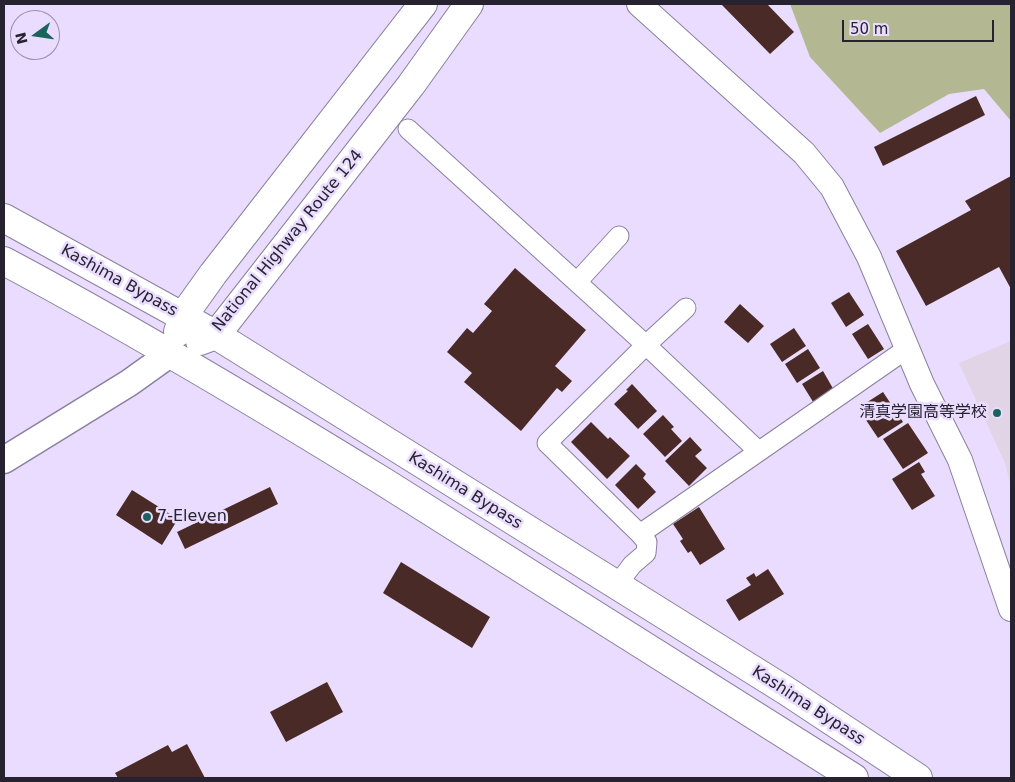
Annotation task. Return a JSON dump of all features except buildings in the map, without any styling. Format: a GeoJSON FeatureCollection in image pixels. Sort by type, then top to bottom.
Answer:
{"type":"FeatureCollection","features":[{"type":"Feature","properties":{"kind":"highway"},"geometry":{"type":"LineString","coordinates":[[171,353],[183,316],[213,274],[423,4]]}},
{"type":"Feature","properties":{"kind":"highway","name":"National Highway Route 124"},"geometry":{"type":"LineString","coordinates":[[171,353],[216,335],[411,85],[469,4]]}},
{"type":"Feature","properties":{"kind":"highway","name":"Kashima Bypass"},"geometry":{"type":"LineString","coordinates":[[4,218],[216,335],[785,690],[918,778]]}},
{"type":"Feature","properties":{"kind":"highway"},"geometry":{"type":"LineString","coordinates":[[4,261],[241,394],[497,552],[854,778]]}},
{"type":"Feature","properties":{"kind":"main road"},"geometry":{"type":"LineString","coordinates":[[4,460],[130,382],[171,353]]}},
{"type":"Feature","properties":{"kind":"street"},"geometry":{"type":"LineString","coordinates":[[639,4],[804,153],[832,188],[869,257],[922,384],[960,460],[1011,609]]}},
{"type":"Feature","properties":{"kind":"street"},"geometry":{"type":"LineString","coordinates":[[408,129],[646,345],[754,446]]}},
{"type":"Feature","properties":{"kind":"street"},"geometry":{"type":"LineString","coordinates":[[577,282],[619,236]]}},
{"type":"Feature","properties":{"kind":"street"},"geometry":{"type":"LineString","coordinates":[[616,585],[632,565],[646,553],[648,542],[547,443],[686,308]]}},
{"type":"Feature","properties":{"kind":"street"},"geometry":{"type":"LineString","coordinates":[[640,534],[908,348]]}},
{"type":"Feature","properties":{"kind":"shaded area","name":"清真学園高等学校"},"geometry":{"type":"Polygon","coordinates":[[[1011,341],[1011,487],[1005,463],[959,363],[1011,341]]]}},
{"type":"Feature","properties":{"kind":"green space"},"geometry":{"type":"Polygon","coordinates":[[[790,4],[1011,4],[1011,121],[984,89],[949,94],[880,133],[810,57],[790,4]]]}},
{"type":"Feature","properties":{"kind":"place","name":"清真学園高等学校"},"geometry":{"type":"Point","coordinates":[997,413]}},
{"type":"Feature","properties":{"kind":"place","name":"7-Eleven"},"geometry":{"type":"Point","coordinates":[147,517]}}]}
